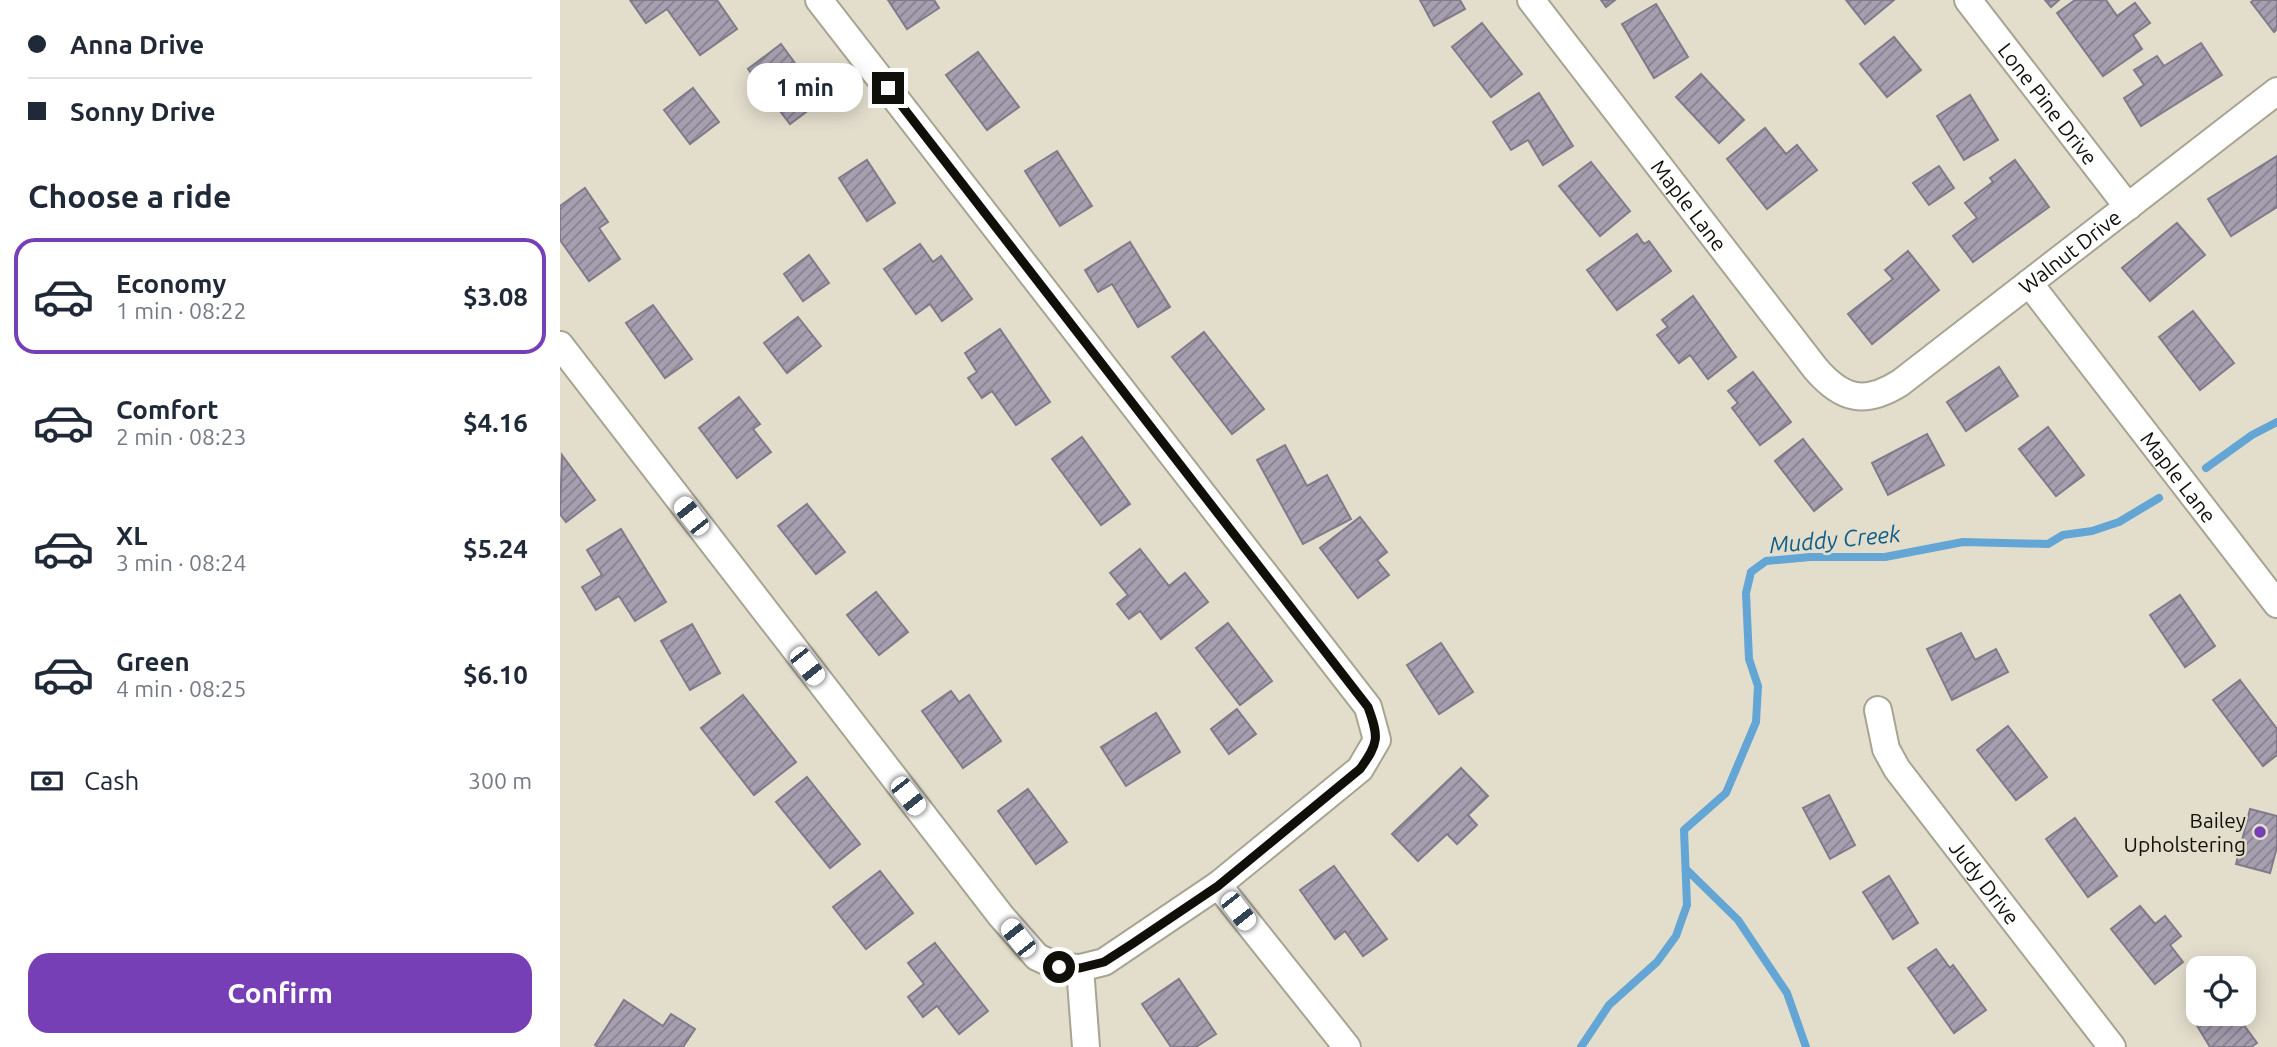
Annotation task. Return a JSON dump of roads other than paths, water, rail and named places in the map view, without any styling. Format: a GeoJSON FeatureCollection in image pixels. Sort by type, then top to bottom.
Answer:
{"type":"FeatureCollection","features":[{"type":"Feature","properties":{"kind":"street"},"geometry":{"type":"LineString","coordinates":[[560,345],[1018,938],[1037,957],[1059,967],[1080,968],[1104,962],[1218,886],[1360,769],[1377,740],[1368,707],[819,0]]}},
{"type":"Feature","properties":{"kind":"street","name":"Maple Lane"},"geometry":{"type":"LineString","coordinates":[[1531,0],[1815,368],[1832,386],[1856,397]]}},
{"type":"Feature","properties":{"kind":"street","name":"Lone Pine Drive"},"geometry":{"type":"LineString","coordinates":[[1968,0],[2128,207]]}},
{"type":"Feature","properties":{"kind":"street","name":"Walnut Drive"},"geometry":{"type":"LineString","coordinates":[[1856,397],[1884,393],[1900,383],[2277,91]]}},
{"type":"Feature","properties":{"kind":"street","name":"Maple Lane"},"geometry":{"type":"LineString","coordinates":[[2029,283],[2277,604]]}},
{"type":"Feature","properties":{"kind":"street","name":"Judy Drive"},"geometry":{"type":"LineString","coordinates":[[1878,710],[1886,749],[1897,769],[2112,1047]]}},
{"type":"Feature","properties":{"kind":"street"},"geometry":{"type":"LineString","coordinates":[[1218,886],[1347,1047]]}},
{"type":"Feature","properties":{"kind":"street"},"geometry":{"type":"LineString","coordinates":[[1080,968],[1086,1047]]}},
{"type":"Feature","properties":{"kind":"waterway","name":"Muddy Creek"},"geometry":{"type":"LineString","coordinates":[[2206,468],[2252,435],[2277,422]]}},
{"type":"Feature","properties":{"kind":"waterway","name":"Muddy Creek"},"geometry":{"type":"LineString","coordinates":[[1581,1047],[1609,1005],[1657,962],[1676,936],[1687,905],[1684,830],[1726,793],[1756,722],[1758,686],[1749,659],[1746,593],[1751,572],[1766,561],[1810,557],[1885,557],[1963,542],[2048,544],[2063,535],[2092,531],[2119,522],[2159,498]]}},
{"type":"Feature","properties":{"kind":"waterway"},"geometry":{"type":"LineString","coordinates":[[1688,871],[1738,920],[1787,993],[1806,1047]]}},
{"type":"Feature","properties":{"kind":"place","name":"Bailey Upholstering"},"geometry":{"type":"Point","coordinates":[2260,832]}}]}
